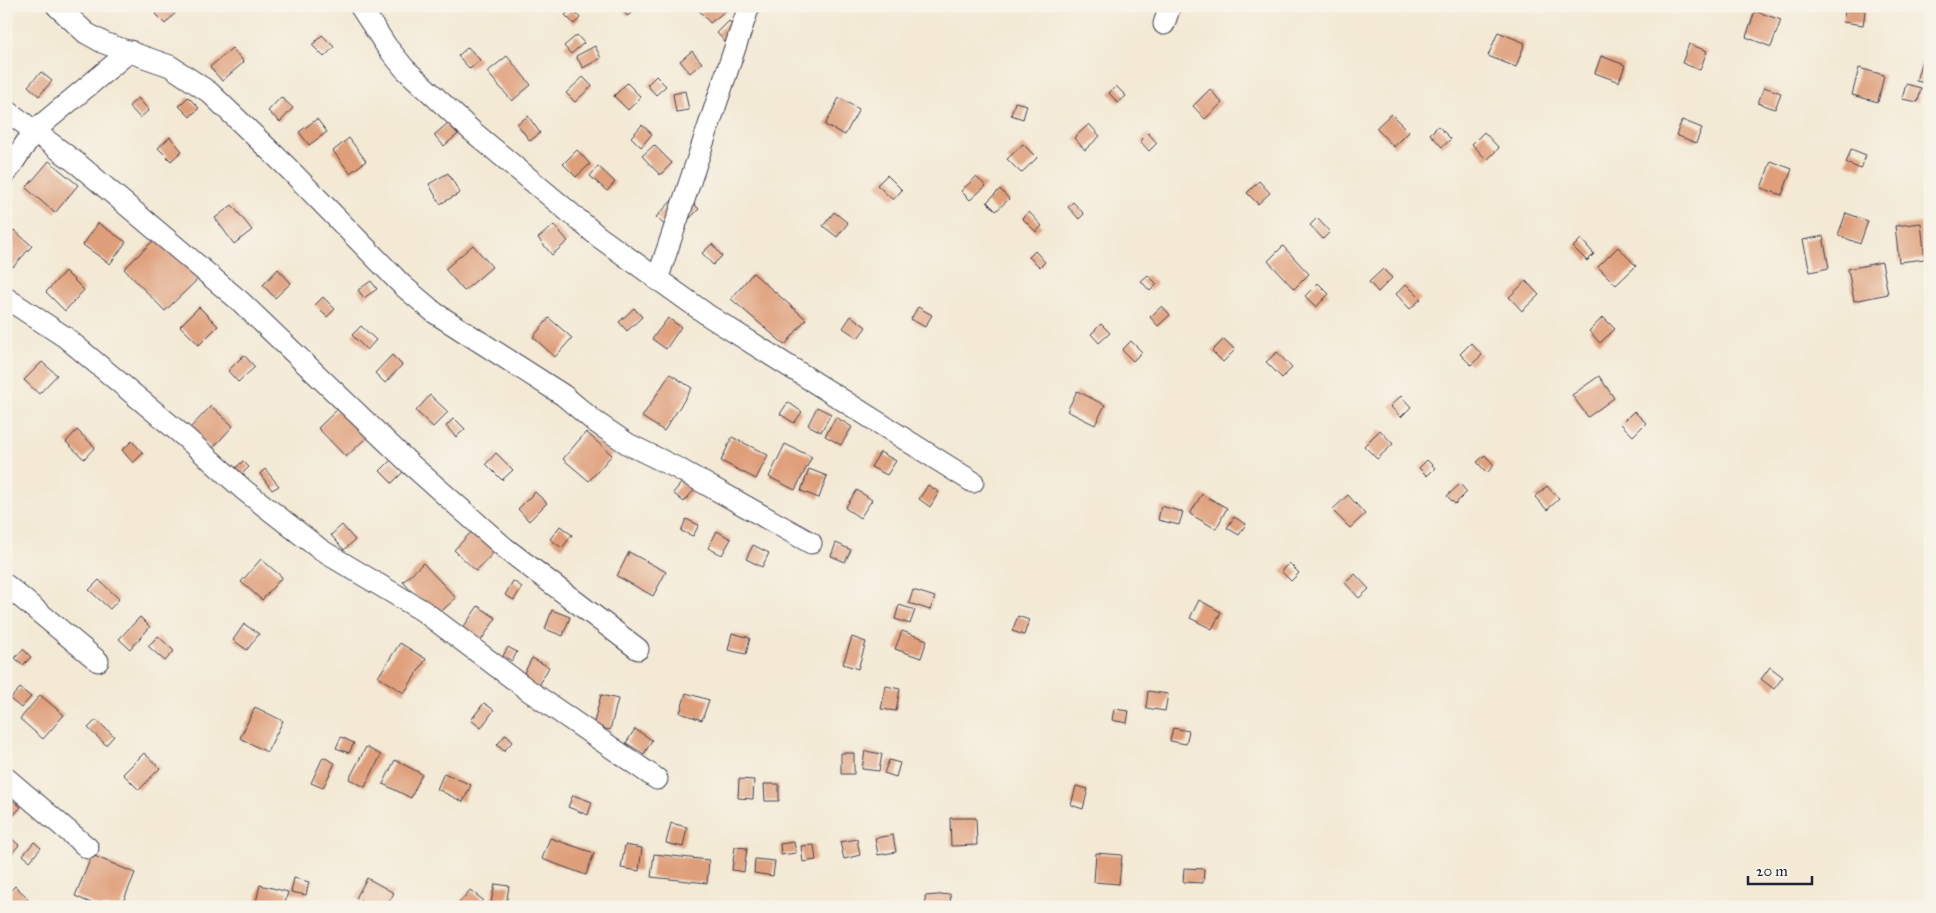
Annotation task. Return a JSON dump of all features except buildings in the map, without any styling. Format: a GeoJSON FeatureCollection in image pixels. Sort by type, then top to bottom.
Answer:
{"type":"FeatureCollection","features":[{"type":"Feature","properties":{"kind":"street"},"geometry":{"type":"LineString","coordinates":[[58,6],[86,33],[104,43],[130,50],[170,66],[209,92],[287,167],[402,285],[435,313],[562,395],[594,421],[628,444],[679,469],[811,543]]}},
{"type":"Feature","properties":{"kind":"street"},"geometry":{"type":"LineString","coordinates":[[360,6],[387,47],[405,69],[466,124],[599,237],[709,316],[973,482]]}},
{"type":"Feature","properties":{"kind":"street"},"geometry":{"type":"LineString","coordinates":[[657,280],[749,6]]}},
{"type":"Feature","properties":{"kind":"street"},"geometry":{"type":"LineString","coordinates":[[6,173],[34,131],[130,50]]}},
{"type":"Feature","properties":{"kind":"street"},"geometry":{"type":"LineString","coordinates":[[6,110],[78,164],[241,302],[408,462],[505,548],[638,650]]}},
{"type":"Feature","properties":{"kind":"street"},"geometry":{"type":"LineString","coordinates":[[6,298],[72,343],[186,438],[244,490],[308,541],[423,611],[528,690],[657,779]]}},
{"type":"Feature","properties":{"kind":"street"},"geometry":{"type":"LineString","coordinates":[[6,584],[98,661]]}},
{"type":"Feature","properties":{"kind":"street"},"geometry":{"type":"LineString","coordinates":[[6,778],[88,848]]}}]}
